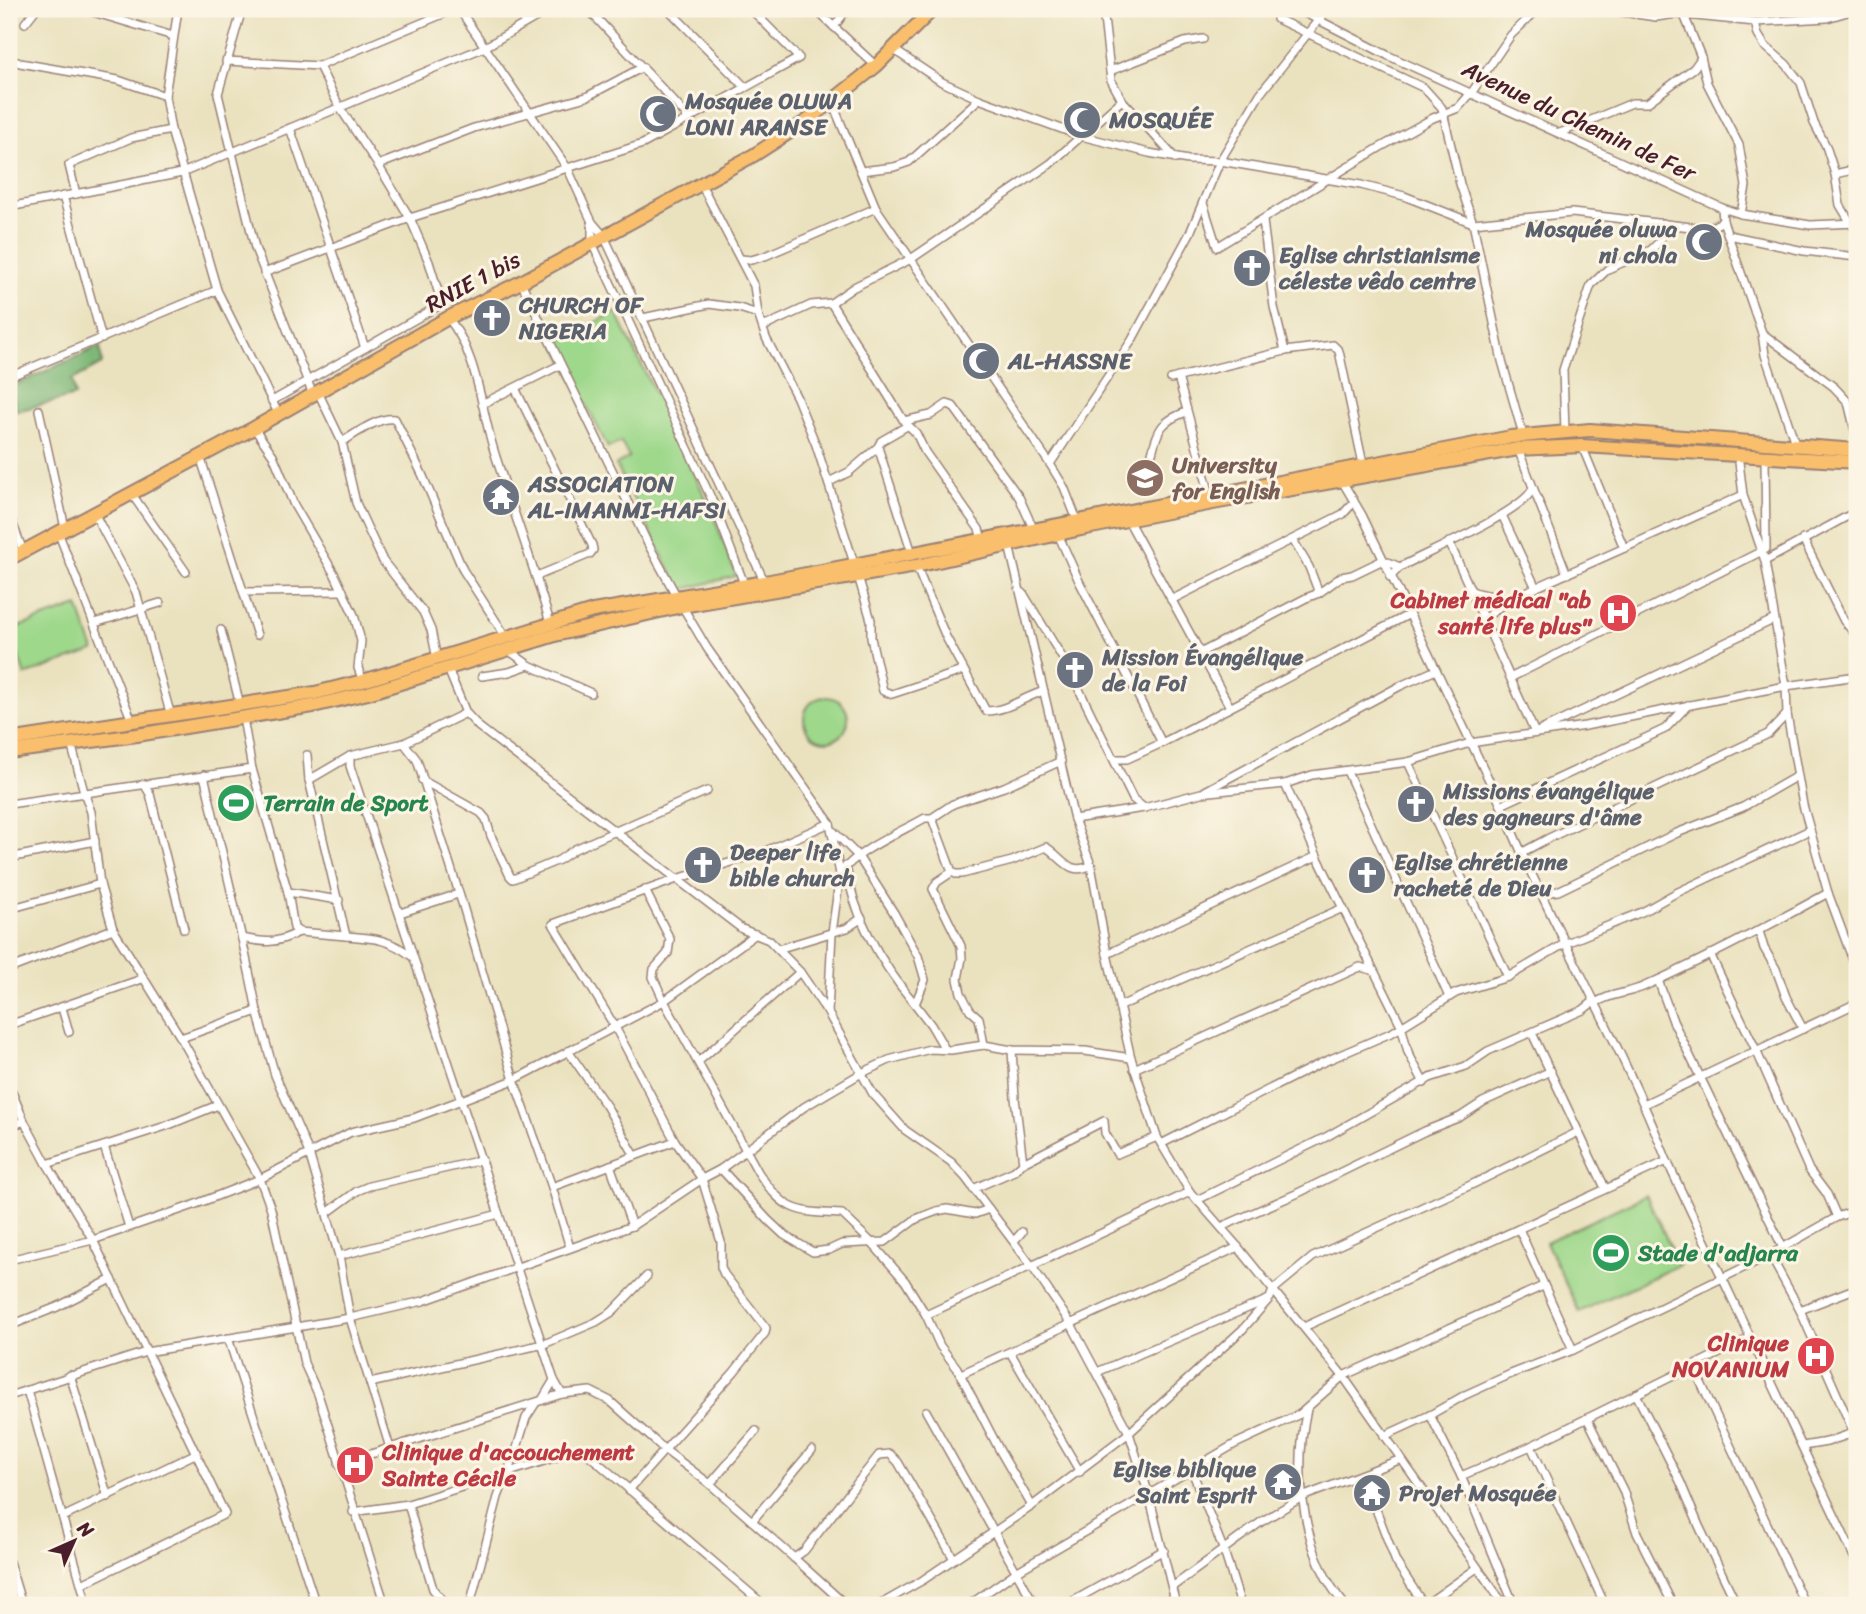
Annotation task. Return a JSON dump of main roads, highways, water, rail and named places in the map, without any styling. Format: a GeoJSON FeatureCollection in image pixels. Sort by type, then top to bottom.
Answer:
{"type":"FeatureCollection","features":[{"type":"Feature","properties":{"kind":"main road","name":"RNIE 1 bis"},"geometry":{"type":"LineString","coordinates":[[9,559],[254,428],[448,318],[521,282],[754,155],[832,102],[894,50],[933,9]]}},
{"type":"Feature","properties":{"kind":"main road"},"geometry":{"type":"LineString","coordinates":[[914,559],[982,539],[1008,540],[1033,528],[1523,435],[1590,430],[1857,450]]}},
{"type":"Feature","properties":{"kind":"main road"},"geometry":{"type":"LineString","coordinates":[[9,752],[243,718],[357,696],[448,669],[509,647],[550,623],[593,611],[680,602],[747,591],[1008,540],[1059,534],[1213,502],[1518,449],[1582,446],[1857,462]]}},
{"type":"Feature","properties":{"kind":"main road"},"geometry":{"type":"LineString","coordinates":[[9,740],[315,693],[437,659],[509,647],[680,602]]}},
{"type":"Feature","properties":{"kind":"place","name":"Mosquée OLUWA LONI ARANSE"},"geometry":{"type":"Point","coordinates":[658,114]}},
{"type":"Feature","properties":{"kind":"place","name":"MOSQUÉE"},"geometry":{"type":"Point","coordinates":[1082,120]}},
{"type":"Feature","properties":{"kind":"place","name":"Mosquée oluwa ni chola"},"geometry":{"type":"Point","coordinates":[1704,242]}},
{"type":"Feature","properties":{"kind":"place","name":"Eglise christianisme céleste vêdo centre"},"geometry":{"type":"Point","coordinates":[1252,268]}},
{"type":"Feature","properties":{"kind":"place","name":"CHURCH OF NIGERIA"},"geometry":{"type":"Point","coordinates":[492,318]}},
{"type":"Feature","properties":{"kind":"place","name":"AL-HASSNE"},"geometry":{"type":"Point","coordinates":[981,361]}},
{"type":"Feature","properties":{"kind":"place","name":"University for English"},"geometry":{"type":"Point","coordinates":[1145,478]}},
{"type":"Feature","properties":{"kind":"place","name":"ASSOCIATION AL-IMANMI-HAFSI"},"geometry":{"type":"Point","coordinates":[501,497]}},
{"type":"Feature","properties":{"kind":"place","name":"Cabinet médical \"ab santé life plus\""},"geometry":{"type":"Point","coordinates":[1618,613]}},
{"type":"Feature","properties":{"kind":"place","name":"Mission Évangélique de la Foi"},"geometry":{"type":"Point","coordinates":[1075,670]}},
{"type":"Feature","properties":{"kind":"place","name":"Terrain de Sport"},"geometry":{"type":"Point","coordinates":[236,803]}},
{"type":"Feature","properties":{"kind":"place","name":"Missions évangélique des gagneurs d'âme"},"geometry":{"type":"Point","coordinates":[1416,804]}},
{"type":"Feature","properties":{"kind":"place","name":"Deeper life bible church"},"geometry":{"type":"Point","coordinates":[703,865]}},
{"type":"Feature","properties":{"kind":"place","name":"Eglise chrétienne racheté de Dieu"},"geometry":{"type":"Point","coordinates":[1367,875]}},
{"type":"Feature","properties":{"kind":"place","name":"Stade d'adjarra"},"geometry":{"type":"Point","coordinates":[1611,1253]}},
{"type":"Feature","properties":{"kind":"place","name":"Clinique NOVANIUM"},"geometry":{"type":"Point","coordinates":[1816,1356]}},
{"type":"Feature","properties":{"kind":"place","name":"Clinique d'accouchement Sainte Cécile"},"geometry":{"type":"Point","coordinates":[355,1465]}},
{"type":"Feature","properties":{"kind":"place","name":"Eglise biblique Saint Esprit"},"geometry":{"type":"Point","coordinates":[1283,1482]}},
{"type":"Feature","properties":{"kind":"place","name":"Projet Mosquée"},"geometry":{"type":"Point","coordinates":[1372,1493]}}]}
